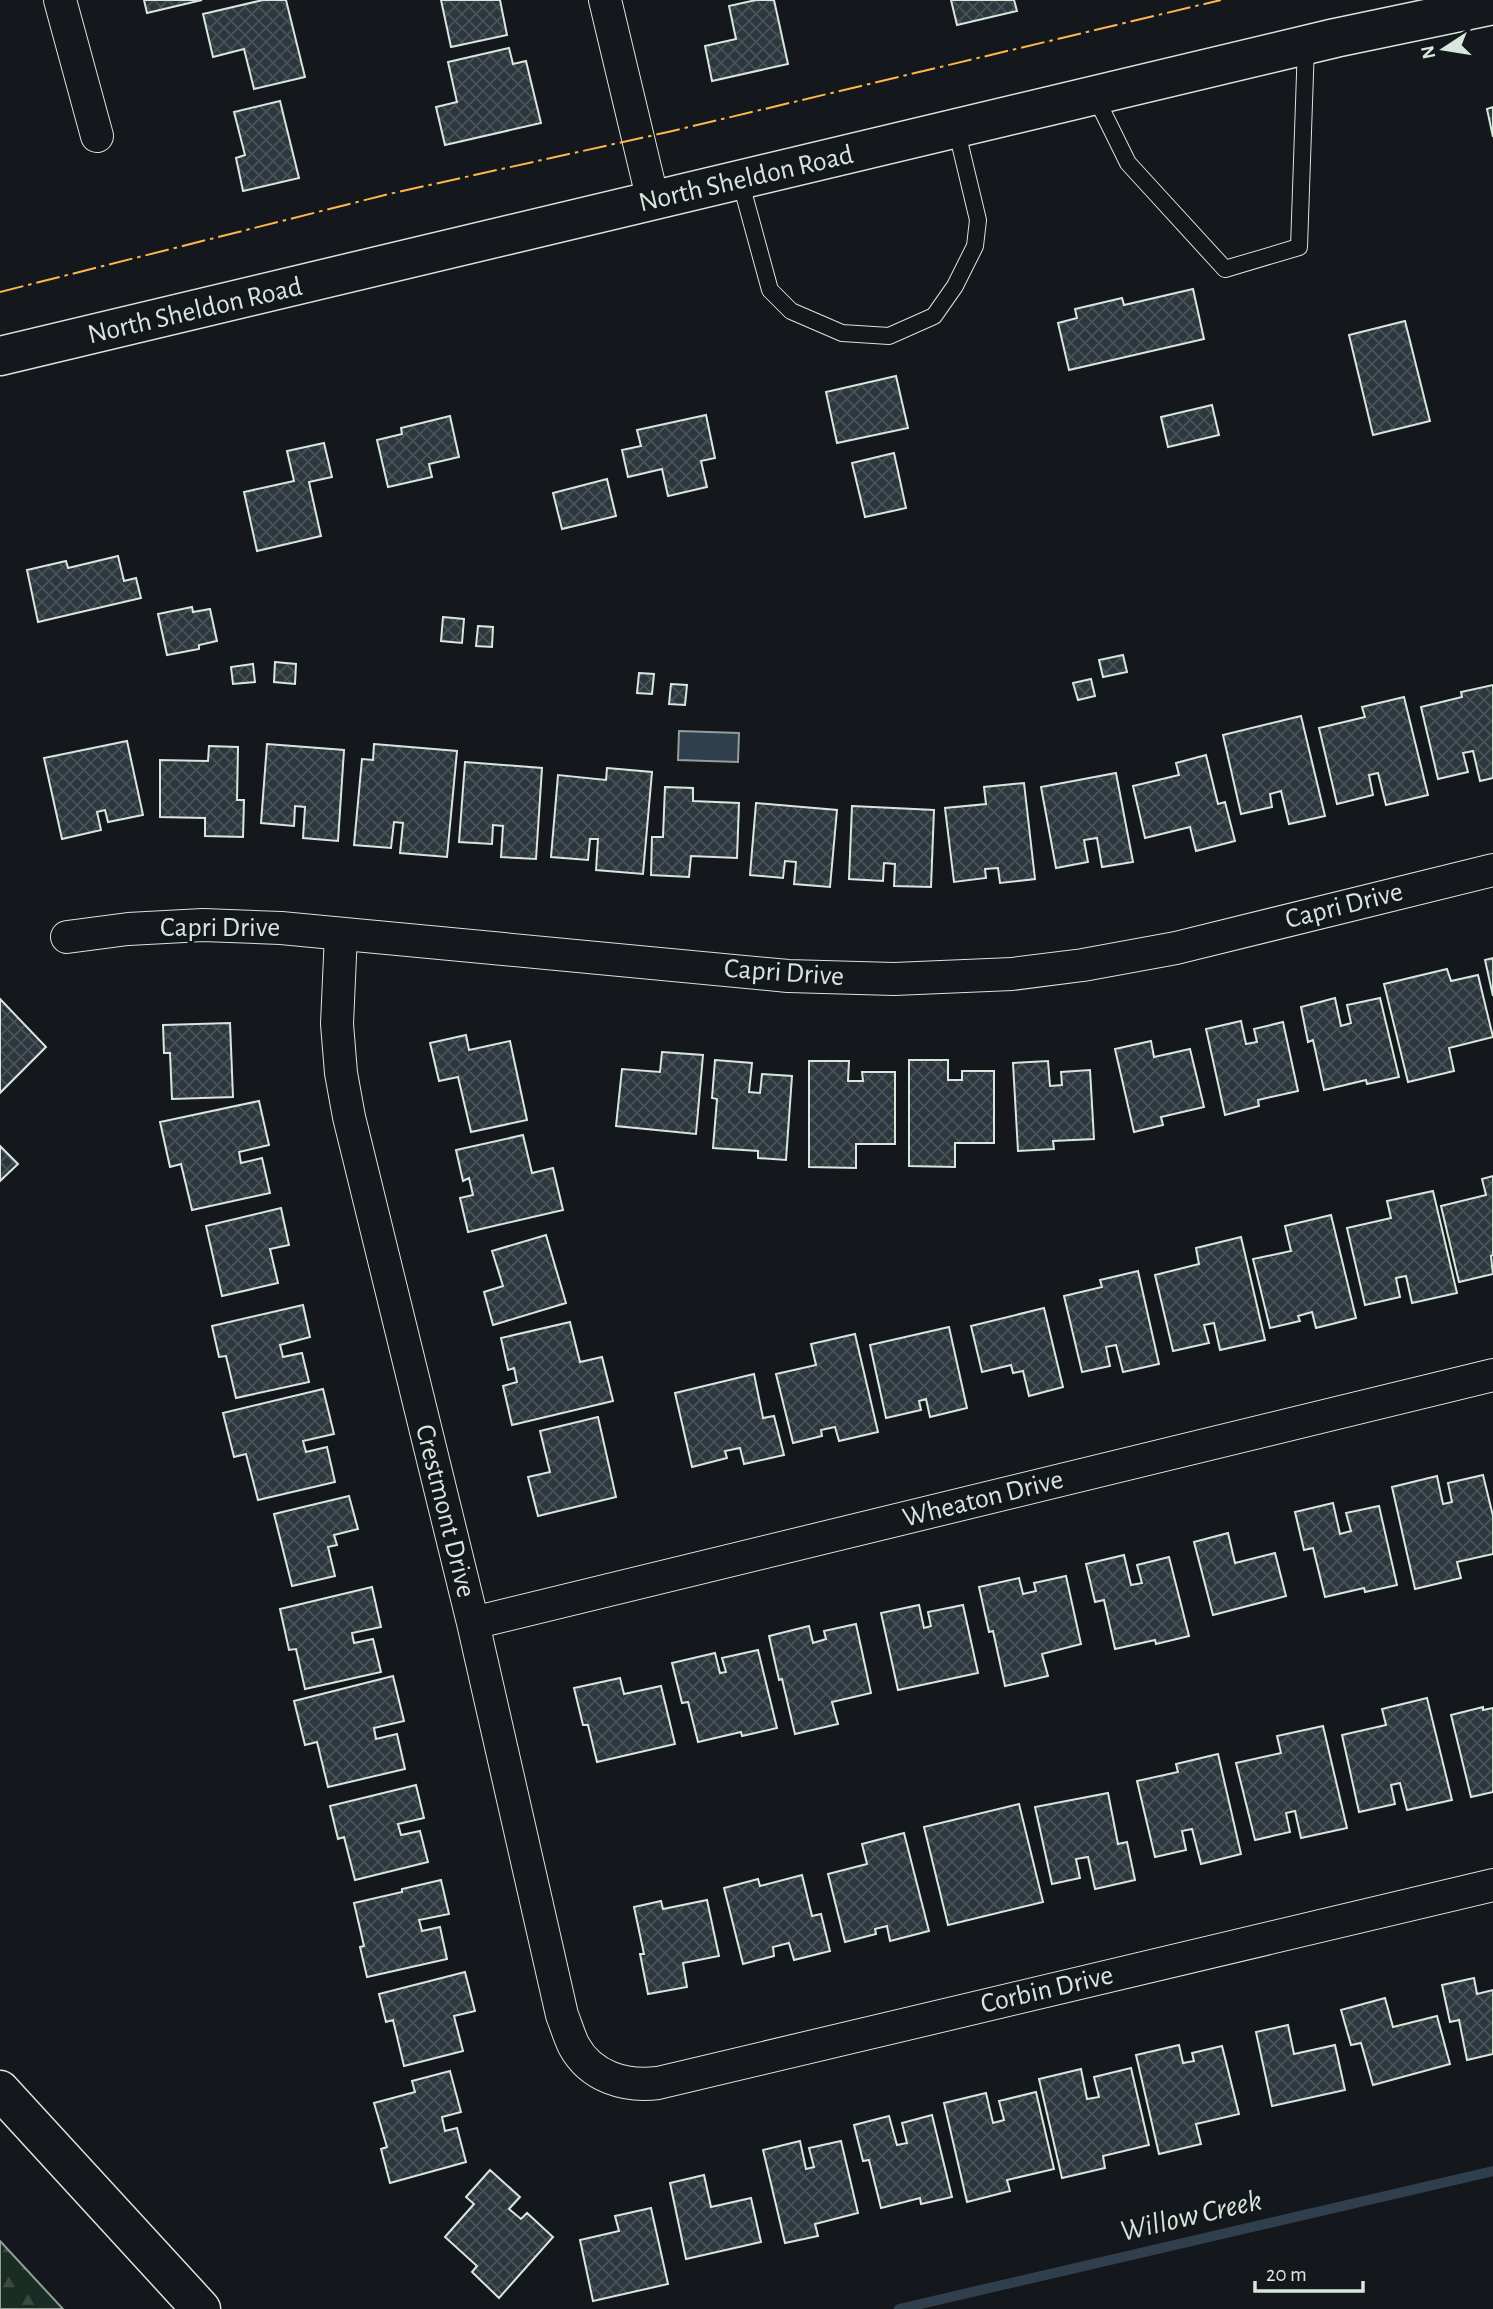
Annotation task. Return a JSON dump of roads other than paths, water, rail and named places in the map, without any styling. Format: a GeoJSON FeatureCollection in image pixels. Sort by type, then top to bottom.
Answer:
{"type":"FeatureCollection","features":[{"type":"Feature","properties":{"kind":"street"},"geometry":{"type":"LineString","coordinates":[[60,0],[97,136]]}},
{"type":"Feature","properties":{"kind":"street"},"geometry":{"type":"LineString","coordinates":[[605,0],[653,201]]}},
{"type":"Feature","properties":{"kind":"street","name":"North Sheldon Road"},"geometry":{"type":"LineString","coordinates":[[0,356],[1306,45],[1493,5]]}},
{"type":"Feature","properties":{"kind":"street","name":"Capri Drive"},"geometry":{"type":"LineString","coordinates":[[67,937],[128,929],[203,925],[281,928],[788,976],[894,979],[1012,974],[1083,965],[1176,948],[1493,870]]}},
{"type":"Feature","properties":{"kind":"street","name":"Crestmont Drive"},"geometry":{"type":"LineString","coordinates":[[341,934],[337,1024],[341,1073],[349,1117],[473,1623],[562,2015],[574,2047],[587,2063],[601,2074]]}},
{"type":"Feature","properties":{"kind":"street","name":"Wheaton Drive"},"geometry":{"type":"LineString","coordinates":[[473,1623],[1493,1375]]}},
{"type":"Feature","properties":{"kind":"street","name":"Corbin Drive"},"geometry":{"type":"LineString","coordinates":[[601,2074],[616,2081],[639,2085],[658,2082],[1493,1885]]}},
{"type":"Feature","properties":{"kind":"street"},"geometry":{"type":"LineString","coordinates":[[0,2090],[201,2309]]}},
{"type":"Feature","properties":{"kind":"lane"},"geometry":{"type":"LineString","coordinates":[[1095,95],[1128,163],[1225,269],[1300,247],[1306,45]]}},
{"type":"Feature","properties":{"kind":"lane"},"geometry":{"type":"LineString","coordinates":[[740,180],[770,290],[790,311],[842,333],[889,336],[934,316],[955,286],[975,246],[978,220],[956,128]]}},
{"type":"Feature","properties":{"kind":"water"},"geometry":{"type":"Polygon","coordinates":[[[679,731],[739,733],[738,762],[678,760],[679,731]]]}},
{"type":"Feature","properties":{"kind":"waterway","name":"Willow Creek"},"geometry":{"type":"LineString","coordinates":[[899,2309],[1493,2171]]}}]}
